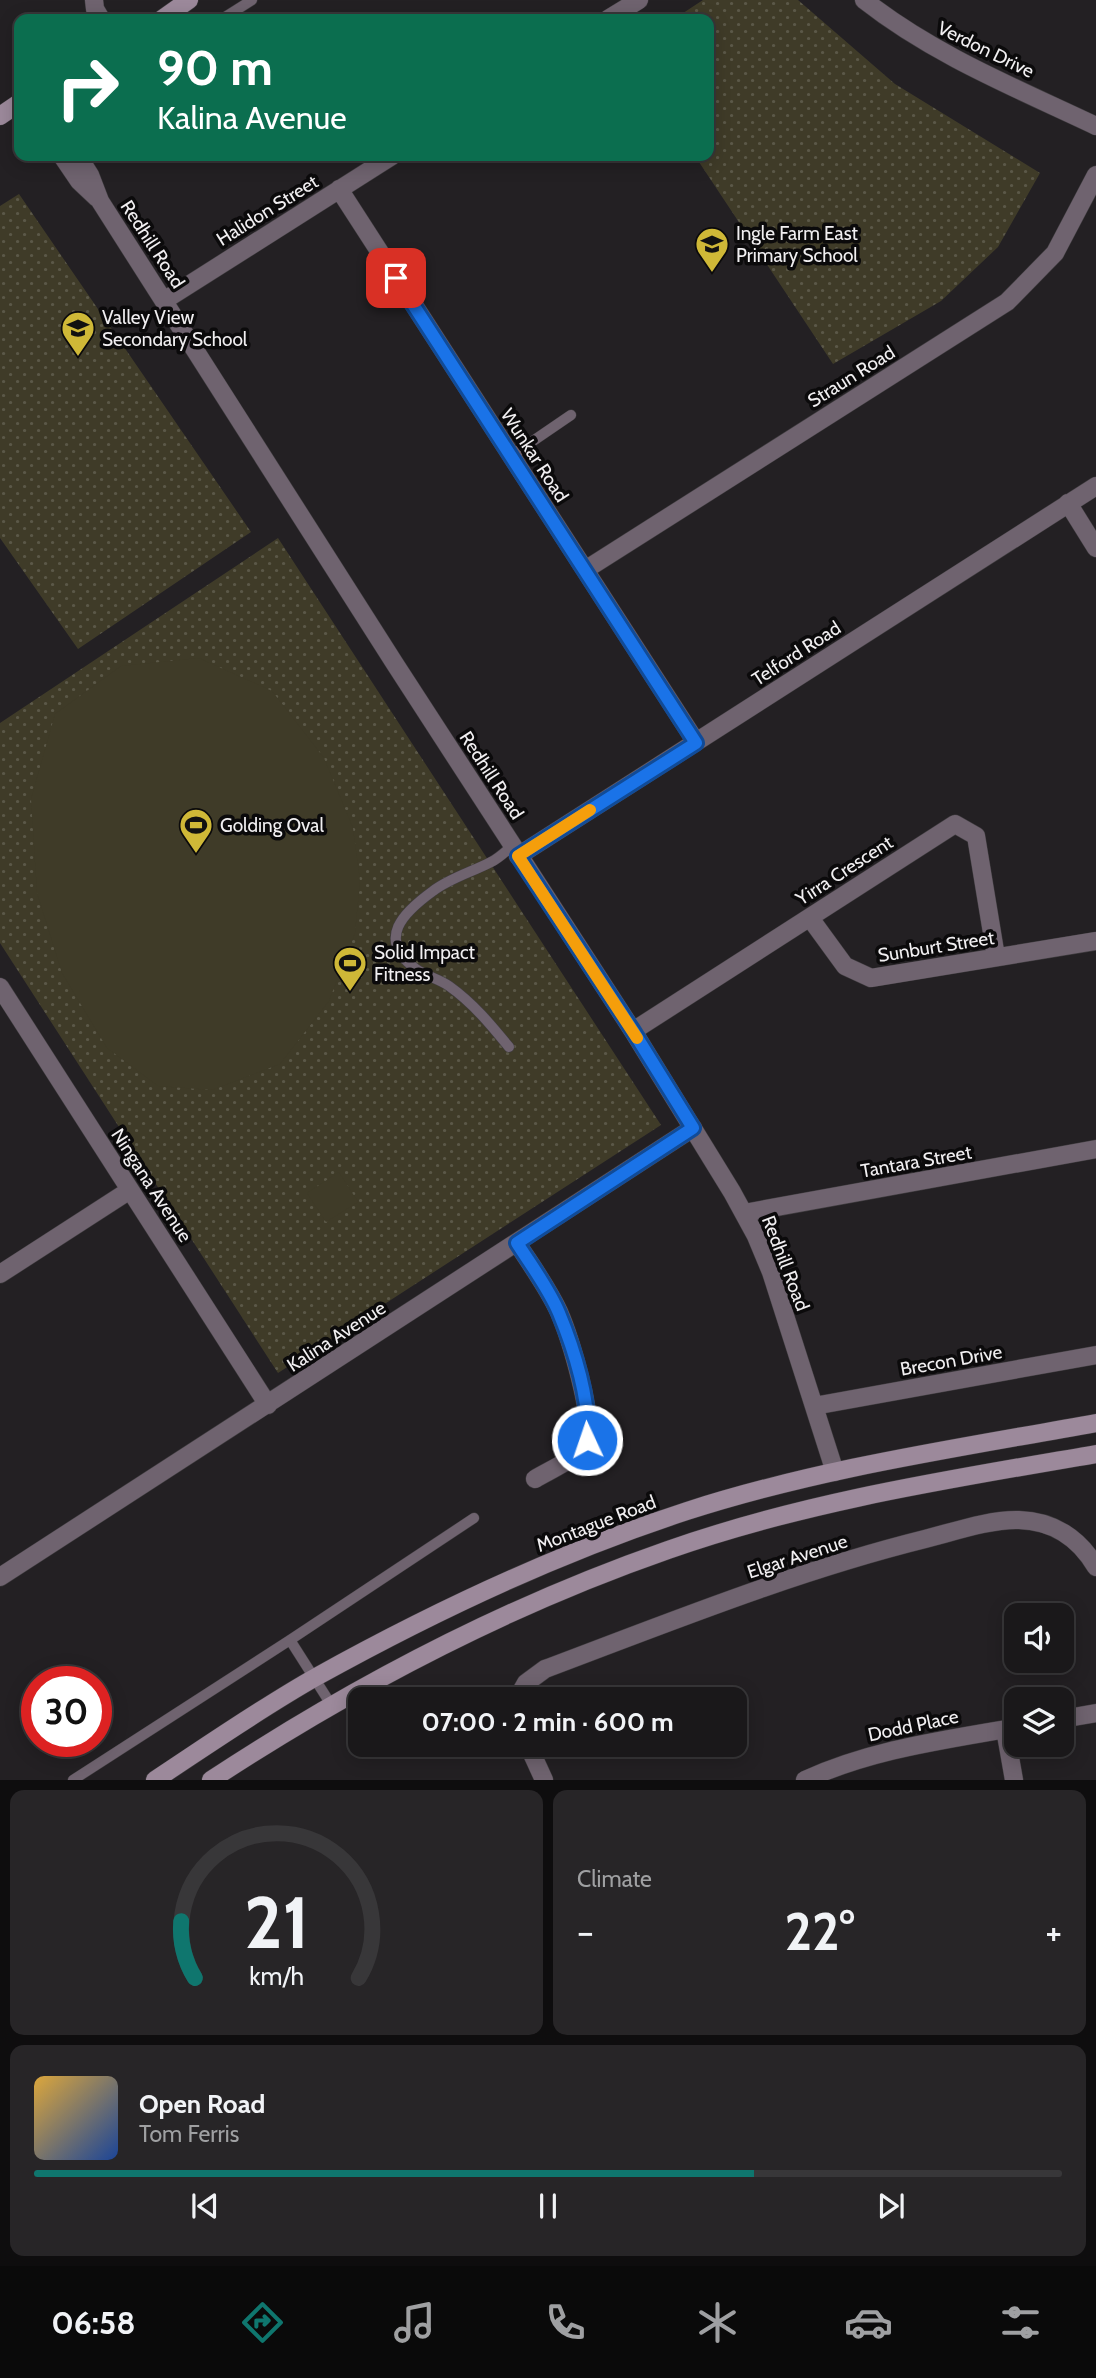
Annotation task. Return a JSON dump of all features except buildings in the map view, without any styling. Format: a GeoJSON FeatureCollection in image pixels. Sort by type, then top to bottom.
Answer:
{"type":"FeatureCollection","features":[{"type":"Feature","properties":{"kind":"main road"},"geometry":{"type":"LineString","coordinates":[[169,14],[189,0]]}},
{"type":"Feature","properties":{"kind":"main road","name":"Montague Road"},"geometry":{"type":"LineString","coordinates":[[155,1780],[314,1679],[412,1626],[493,1586],[579,1551],[687,1511],[835,1472],[892,1459],[1096,1423]]}},
{"type":"Feature","properties":{"kind":"main road"},"geometry":{"type":"LineString","coordinates":[[211,1780],[373,1682],[485,1624],[587,1580],[670,1549],[843,1500],[1096,1454]]}},
{"type":"Feature","properties":{"kind":"main road"},"geometry":{"type":"LineString","coordinates":[[835,1472],[843,1500]]}},
{"type":"Feature","properties":{"kind":"street"},"geometry":{"type":"LineString","coordinates":[[616,14],[639,0]]}},
{"type":"Feature","properties":{"kind":"street","name":"Verdon Drive"},"geometry":{"type":"LineString","coordinates":[[864,0],[893,23],[934,48],[1096,126]]}},
{"type":"Feature","properties":{"kind":"street","name":"Redhill Road"},"geometry":{"type":"LineString","coordinates":[[65,161],[79,181],[100,201]]}},
{"type":"Feature","properties":{"kind":"street","name":"Redhill Road"},"geometry":{"type":"LineString","coordinates":[[81,161],[90,174],[100,201],[633,1031],[744,1213],[771,1272],[835,1472]]}},
{"type":"Feature","properties":{"kind":"street","name":"Halidon Street"},"geometry":{"type":"LineString","coordinates":[[165,300],[384,161]]}},
{"type":"Feature","properties":{"kind":"street","name":"Straun Road"},"geometry":{"type":"LineString","coordinates":[[585,570],[1007,302],[1055,253],[1096,175]]}},
{"type":"Feature","properties":{"kind":"street","name":"Wunkar Road"},"geometry":{"type":"LineString","coordinates":[[339,189],[696,743]]}},
{"type":"Feature","properties":{"kind":"street","name":"Telford Road"},"geometry":{"type":"LineString","coordinates":[[515,851],[696,743],[1096,486]]}},
{"type":"Feature","properties":{"kind":"street"},"geometry":{"type":"LineString","coordinates":[[1069,503],[1096,548]]}},
{"type":"Feature","properties":{"kind":"street","name":"Yirra Crescent"},"geometry":{"type":"LineString","coordinates":[[633,1031],[955,824],[976,836],[996,957]]}},
{"type":"Feature","properties":{"kind":"street","name":"Sunburt Street"},"geometry":{"type":"LineString","coordinates":[[810,918],[845,966],[871,978],[1096,941]]}},
{"type":"Feature","properties":{"kind":"street","name":"Ningana Avenue"},"geometry":{"type":"LineString","coordinates":[[1,991],[268,1405]]}},
{"type":"Feature","properties":{"kind":"street","name":"Kalina Avenue"},"geometry":{"type":"LineString","coordinates":[[0,1577],[693,1128]]}},
{"type":"Feature","properties":{"kind":"street","name":"Tantara Street"},"geometry":{"type":"LineString","coordinates":[[744,1213],[1096,1149]]}},
{"type":"Feature","properties":{"kind":"street"},"geometry":{"type":"LineString","coordinates":[[0,1274],[130,1190]]}},
{"type":"Feature","properties":{"kind":"street"},"geometry":{"type":"LineString","coordinates":[[517,1243],[558,1312],[579,1371],[589,1425],[587,1440],[578,1453],[535,1479]]}},
{"type":"Feature","properties":{"kind":"street","name":"Brecon Drive"},"geometry":{"type":"LineString","coordinates":[[814,1406],[1096,1355]]}},
{"type":"Feature","properties":{"kind":"street","name":"Elgar Avenue"},"geometry":{"type":"LineString","coordinates":[[524,1687],[545,1669],[712,1607],[897,1546],[969,1528],[1012,1520],[1044,1525],[1075,1539],[1096,1567]]}},
{"type":"Feature","properties":{"kind":"street"},"geometry":{"type":"LineString","coordinates":[[1074,1717],[1096,1713]]}},
{"type":"Feature","properties":{"kind":"street","name":"Dodd Place"},"geometry":{"type":"LineString","coordinates":[[816,1777],[873,1755],[1004,1729]]}},
{"type":"Feature","properties":{"kind":"street"},"geometry":{"type":"LineString","coordinates":[[533,1757],[544,1780]]}},
{"type":"Feature","properties":{"kind":"street"},"geometry":{"type":"LineString","coordinates":[[1013,1757],[1014,1780]]}},
{"type":"Feature","properties":{"kind":"lane"},"geometry":{"type":"LineString","coordinates":[[230,14],[252,0]]}},
{"type":"Feature","properties":{"kind":"lane"},"geometry":{"type":"LineString","coordinates":[[511,456],[571,415]]}},
{"type":"Feature","properties":{"kind":"lane"},"geometry":{"type":"LineString","coordinates":[[509,1047],[483,1015],[447,985],[417,970],[405,958],[395,940],[395,930],[409,909],[437,888],[515,851]]}},
{"type":"Feature","properties":{"kind":"lane"},"geometry":{"type":"LineString","coordinates":[[73,1780],[474,1518]]}},
{"type":"Feature","properties":{"kind":"lane"},"geometry":{"type":"LineString","coordinates":[[290,1640],[332,1706]]}},
{"type":"Feature","properties":{"kind":"shaded area"},"geometry":{"type":"Polygon","coordinates":[[[703,0],[798,0],[895,84],[1040,173],[998,247],[941,301],[833,364],[698,161],[714,161],[714,14],[682,14],[703,0]]]}},
{"type":"Feature","properties":{"kind":"shaded area","name":"Valley View Secondary School"},"geometry":{"type":"Polygon","coordinates":[[[19,194],[251,532],[78,649],[0,538],[0,206],[19,194]]]}},
{"type":"Feature","properties":{"kind":"shaded area"},"geometry":{"type":"Polygon","coordinates":[[[278,538],[661,1125],[278,1373],[0,943],[0,723],[278,538]]]}},
{"type":"Feature","properties":{"kind":"shaded area","name":"Golding Oval"},"geometry":{"type":"Polygon","coordinates":[[[199,658],[272,691],[324,758],[353,828],[360,881],[355,933],[329,1001],[280,1064],[212,1090],[158,1086],[107,1048],[62,973],[37,893],[31,799],[55,714],[121,666],[199,658]]]}},
{"type":"Feature","properties":{"kind":"shaded area"},"geometry":{"type":"Polygon","coordinates":[[[339,1172],[358,1202],[326,1222],[307,1193],[339,1172]]]}},
{"type":"Feature","properties":{"kind":"slow traffic"},"geometry":{"type":"LineString","coordinates":[[590,810],[518,856],[637,1038]]}},
{"type":"Feature","properties":{"kind":"place","name":"Ingle Farm East Primary School"},"geometry":{"type":"Point","coordinates":[712,274]}},
{"type":"Feature","properties":{"kind":"place","name":"Valley View Secondary School"},"geometry":{"type":"Point","coordinates":[78,358]}},
{"type":"Feature","properties":{"kind":"place","name":"Golding Oval"},"geometry":{"type":"Point","coordinates":[196,855]}},
{"type":"Feature","properties":{"kind":"place","name":"Solid Impact Fitness"},"geometry":{"type":"Point","coordinates":[350,993]}},
{"type":"Feature","properties":{"kind":"route"},"geometry":{"type":"LineString","coordinates":[[396,278],[696,743],[518,856],[693,1128],[517,1243],[558,1312],[579,1371],[589,1425],[587,1440]]}}]}
